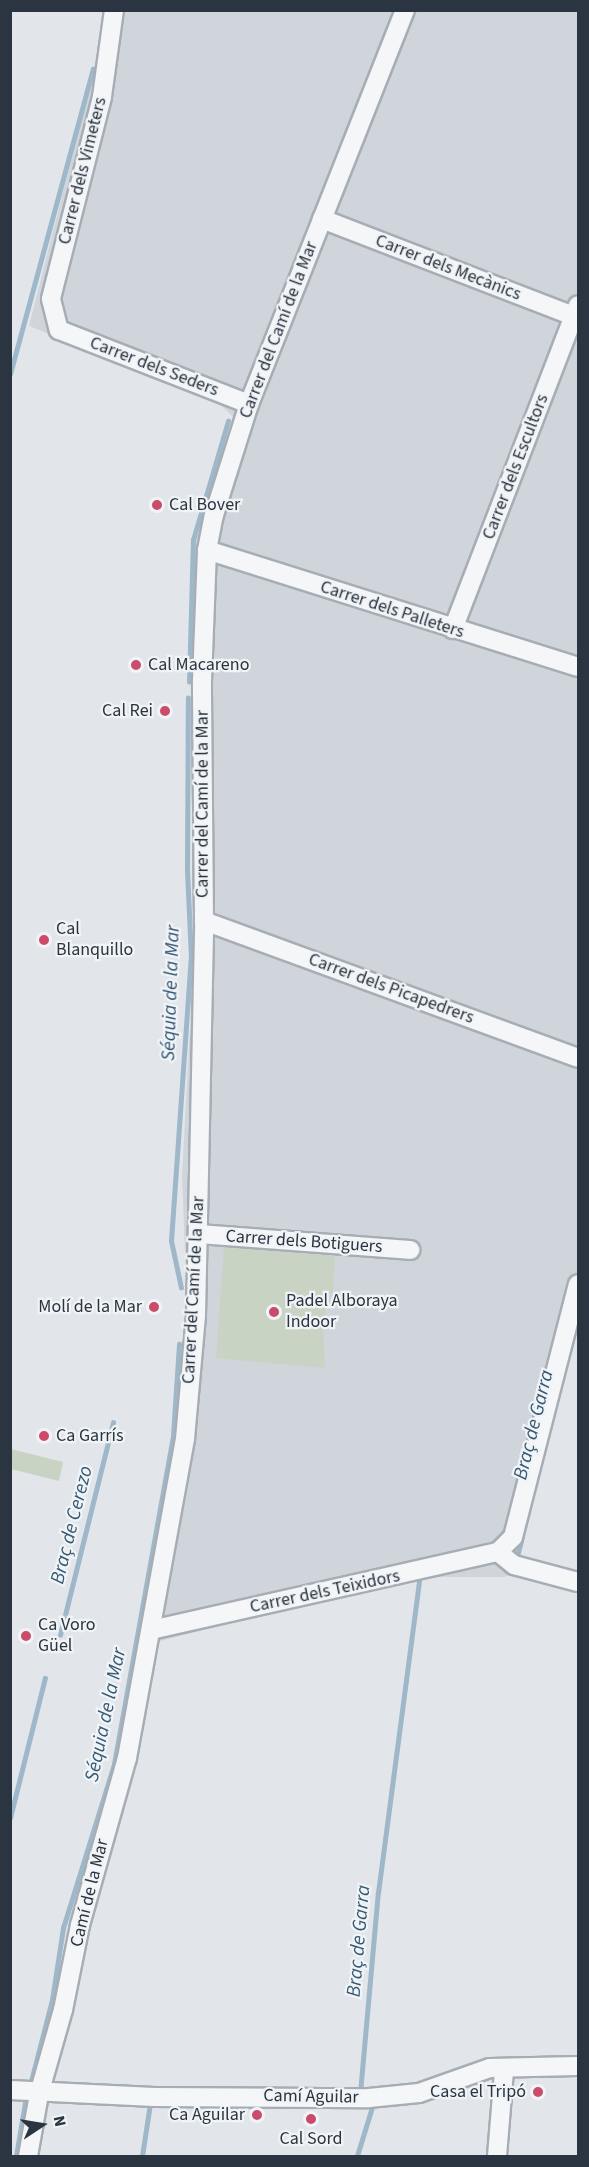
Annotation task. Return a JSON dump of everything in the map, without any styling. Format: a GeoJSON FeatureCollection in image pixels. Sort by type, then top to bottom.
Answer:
{"type":"FeatureCollection","features":[{"type":"Feature","properties":{"kind":"street","name":"Carrer dels Vimeters"},"geometry":{"type":"LineString","coordinates":[[59,330],[51,299],[102,97],[114,10]]}},
{"type":"Feature","properties":{"kind":"street","name":"Carrer del Camí de la Mar"},"geometry":{"type":"LineString","coordinates":[[151,1630],[185,1439],[196,1315],[204,921],[202,681],[207,550],[214,515],[249,404],[405,10]]}},
{"type":"Feature","properties":{"kind":"street","name":"Carrer dels Mecànics"},"geometry":{"type":"LineString","coordinates":[[322,219],[576,311]]}},
{"type":"Feature","properties":{"kind":"street","name":"Carrer dels Escultors"},"geometry":{"type":"LineString","coordinates":[[453,629],[576,311]]}},
{"type":"Feature","properties":{"kind":"street","name":"Carrer dels Seders"},"geometry":{"type":"LineString","coordinates":[[59,330],[249,404]]}},
{"type":"Feature","properties":{"kind":"street","name":"Carrer dels Palleters"},"geometry":{"type":"LineString","coordinates":[[207,550],[453,629],[579,666]]}},
{"type":"Feature","properties":{"kind":"street","name":"Carrer dels Picapedrers"},"geometry":{"type":"LineString","coordinates":[[204,921],[579,1058]]}},
{"type":"Feature","properties":{"kind":"street","name":"Carrer dels Botiguers"},"geometry":{"type":"LineString","coordinates":[[198,1234],[410,1250]]}},
{"type":"Feature","properties":{"kind":"street"},"geometry":{"type":"LineString","coordinates":[[579,1284],[513,1537],[498,1552],[514,1565],[579,1582]]}},
{"type":"Feature","properties":{"kind":"street","name":"Carrer dels Teixidors"},"geometry":{"type":"LineString","coordinates":[[151,1630],[498,1552]]}},
{"type":"Feature","properties":{"kind":"street","name":"Camí de la Mar"},"geometry":{"type":"LineString","coordinates":[[28,2157],[39,2094],[63,2010],[93,1870],[127,1758],[151,1630]]}},
{"type":"Feature","properties":{"kind":"street","name":"Camí Aguilar"},"geometry":{"type":"LineString","coordinates":[[10,2090],[39,2094],[402,2096],[490,2068],[504,2070],[579,2066]]}},
{"type":"Feature","properties":{"kind":"street"},"geometry":{"type":"LineString","coordinates":[[497,2157],[504,2070]]}},
{"type":"Feature","properties":{"kind":"shaded area"},"geometry":{"type":"Polygon","coordinates":[[[109,11],[578,11],[578,1310],[523,1546],[509,1575],[504,1577],[414,1577],[236,1615],[235,1622],[140,1646],[176,1434],[188,1328],[182,1177],[193,970],[191,682],[195,540],[235,419],[215,399],[29,326],[109,11]]]}},
{"type":"Feature","properties":{"kind":"green space","name":"Padel Alboraya Indoor"},"geometry":{"type":"Polygon","coordinates":[[[224,1246],[335,1256],[333,1293],[328,1293],[323,1331],[325,1368],[216,1358],[224,1246]]]}},
{"type":"Feature","properties":{"kind":"green space"},"geometry":{"type":"Polygon","coordinates":[[[11,1449],[63,1462],[59,1481],[11,1469],[11,1449]]]}},
{"type":"Feature","properties":{"kind":"waterway"},"geometry":{"type":"LineString","coordinates":[[10,374],[93,69]]}},
{"type":"Feature","properties":{"kind":"waterway","name":"Séquia de la Mar"},"geometry":{"type":"LineString","coordinates":[[189,682],[193,540],[228,421]]}},
{"type":"Feature","properties":{"kind":"waterway","name":"Séquia de la Mar"},"geometry":{"type":"LineString","coordinates":[[181,1288],[171,1241],[191,958],[187,869],[188,698]]}},
{"type":"Feature","properties":{"kind":"waterway","name":"Séquia de la Mar"},"geometry":{"type":"LineString","coordinates":[[30,2085],[52,2000],[63,1928],[114,1764],[173,1435],[179,1344]]}},
{"type":"Feature","properties":{"kind":"waterway","name":"Braç de Cerezo"},"geometry":{"type":"LineString","coordinates":[[60,1635],[113,1423]]}},
{"type":"Feature","properties":{"kind":"waterway","name":"Braç de Garra"},"geometry":{"type":"LineString","coordinates":[[518,1553],[522,1536]]}},
{"type":"Feature","properties":{"kind":"waterway","name":"Braç de Garra"},"geometry":{"type":"LineString","coordinates":[[360,2093],[378,1893],[419,1582]]}},
{"type":"Feature","properties":{"kind":"waterway","name":"Braç de Cerezo"},"geometry":{"type":"LineString","coordinates":[[10,1818],[45,1678]]}},
{"type":"Feature","properties":{"kind":"waterway","name":"Braç de Garra"},"geometry":{"type":"LineString","coordinates":[[237,2089],[280,2089]]}},
{"type":"Feature","properties":{"kind":"waterway","name":"Séquia de la Mar"},"geometry":{"type":"LineString","coordinates":[[16,2156],[25,2103]]}},
{"type":"Feature","properties":{"kind":"waterway","name":"Braç de Garra"},"geometry":{"type":"LineString","coordinates":[[142,2156],[150,2104]]}},
{"type":"Feature","properties":{"kind":"waterway"},"geometry":{"type":"LineString","coordinates":[[357,2156],[373,2104]]}},
{"type":"Feature","properties":{"kind":"place","name":"Cal Bover"},"geometry":{"type":"Point","coordinates":[157,505]}},
{"type":"Feature","properties":{"kind":"place","name":"Cal Macareno"},"geometry":{"type":"Point","coordinates":[136,665]}},
{"type":"Feature","properties":{"kind":"place","name":"Cal Rei"},"geometry":{"type":"Point","coordinates":[165,711]}},
{"type":"Feature","properties":{"kind":"place","name":"Cal Blanquillo"},"geometry":{"type":"Point","coordinates":[44,940]}},
{"type":"Feature","properties":{"kind":"place","name":"Molí de la Mar"},"geometry":{"type":"Point","coordinates":[154,1307]}},
{"type":"Feature","properties":{"kind":"place","name":"Padel Alboraya Indoor"},"geometry":{"type":"Point","coordinates":[274,1312]}},
{"type":"Feature","properties":{"kind":"place","name":"Ca Garrís"},"geometry":{"type":"Point","coordinates":[44,1436]}},
{"type":"Feature","properties":{"kind":"place","name":"Ca Voro Güel"},"geometry":{"type":"Point","coordinates":[26,1636]}},
{"type":"Feature","properties":{"kind":"place","name":"Casa el Tripó"},"geometry":{"type":"Point","coordinates":[538,2092]}},
{"type":"Feature","properties":{"kind":"place","name":"Ca Aguilar"},"geometry":{"type":"Point","coordinates":[257,2115]}},
{"type":"Feature","properties":{"kind":"place","name":"Cal Sord"},"geometry":{"type":"Point","coordinates":[311,2119]}}]}
